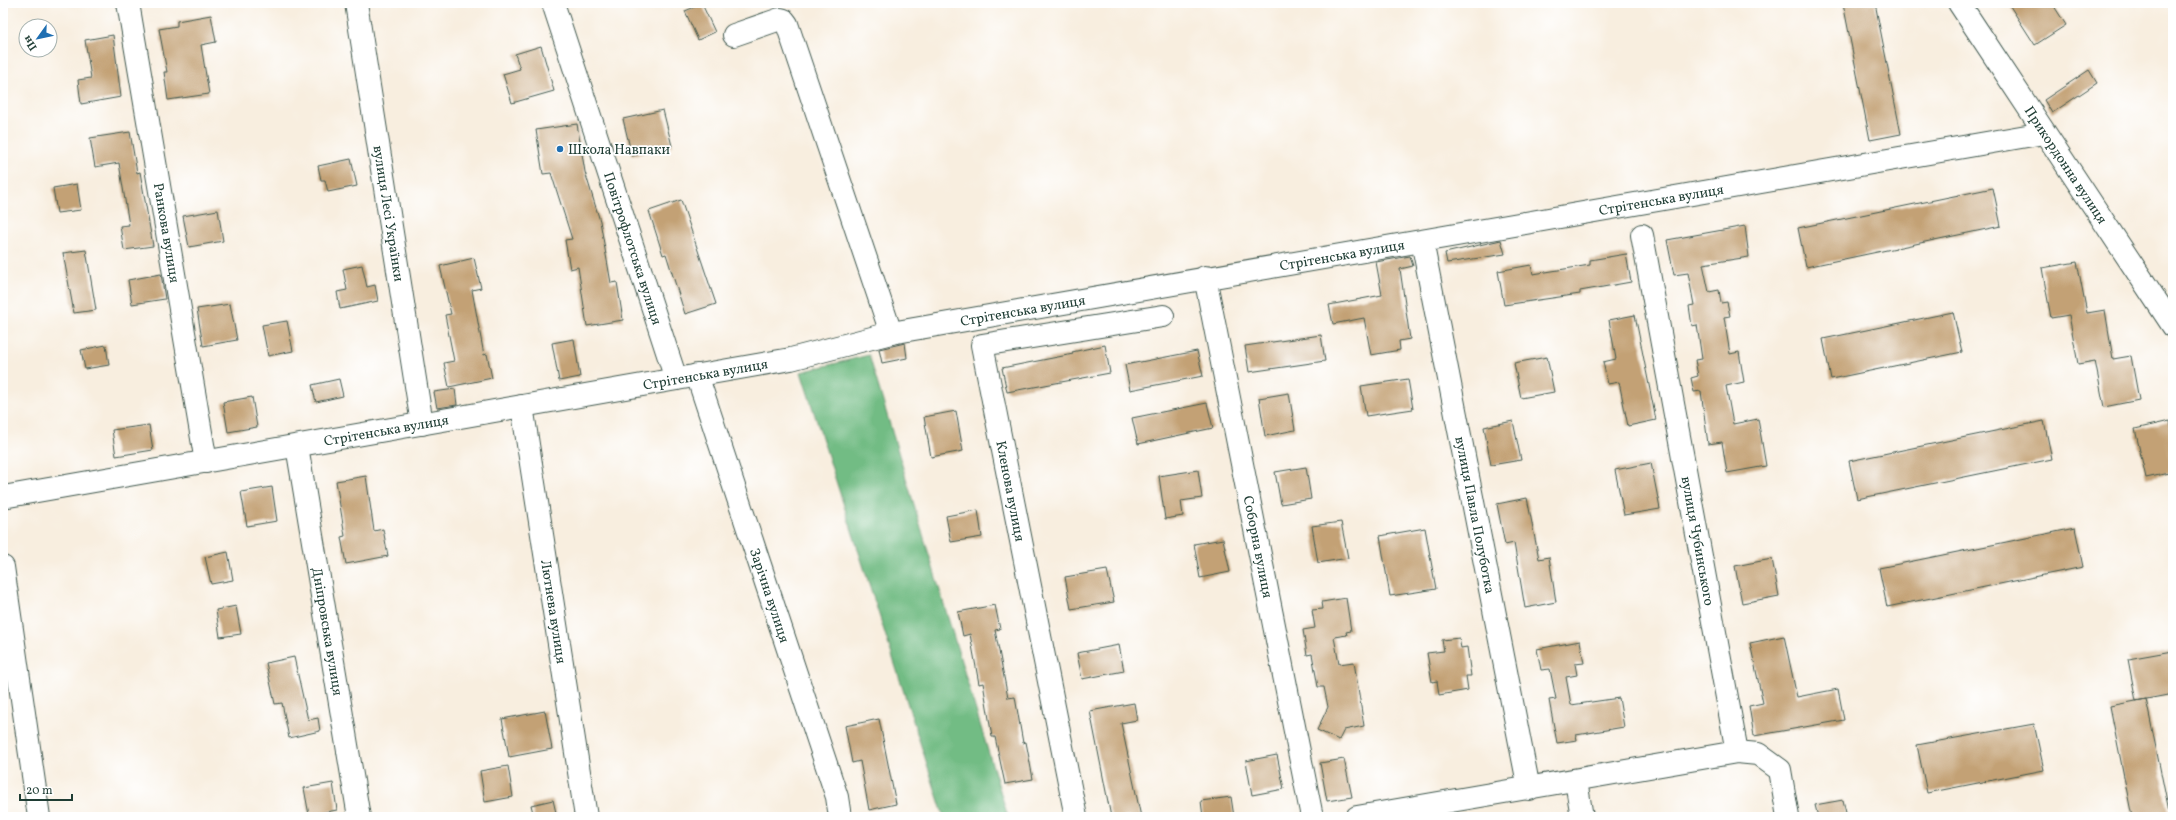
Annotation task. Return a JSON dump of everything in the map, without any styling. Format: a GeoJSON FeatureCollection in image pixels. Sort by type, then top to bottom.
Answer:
{"type":"FeatureCollection","features":[{"type":"Feature","properties":{"kind":"street","name":"Ранкова вулиця"},"geometry":{"type":"LineString","coordinates":[[128,3],[206,462]]}},
{"type":"Feature","properties":{"kind":"street","name":"вулиця Лесі Українки"},"geometry":{"type":"LineString","coordinates":[[356,3],[422,424]]}},
{"type":"Feature","properties":{"kind":"street","name":"Повітрофлотська вулиця"},"geometry":{"type":"LineString","coordinates":[[553,3],[686,377]]}},
{"type":"Feature","properties":{"kind":"street","name":"Прикордонна вулиця"},"geometry":{"type":"LineString","coordinates":[[1959,3],[2173,326]]}},
{"type":"Feature","properties":{"kind":"street"},"geometry":{"type":"LineString","coordinates":[[734,35],[780,19],[784,20],[787,24],[891,333]]}},
{"type":"Feature","properties":{"kind":"street","name":"Стрітенська вулиця"},"geometry":{"type":"LineString","coordinates":[[3,497],[791,359],[891,333],[1205,277],[1423,241],[2044,133]]}},
{"type":"Feature","properties":{"kind":"street","name":"вулиця Чубинського"},"geometry":{"type":"LineString","coordinates":[[1642,235],[1738,752]]}},
{"type":"Feature","properties":{"kind":"street","name":"вулиця Павла Полуботка"},"geometry":{"type":"LineString","coordinates":[[1423,241],[1529,789]]}},
{"type":"Feature","properties":{"kind":"street","name":"Соборна вулиця"},"geometry":{"type":"LineString","coordinates":[[1205,277],[1312,817]]}},
{"type":"Feature","properties":{"kind":"street","name":"Кленова вулиця"},"geometry":{"type":"LineString","coordinates":[[1076,817],[982,345],[1163,316]]}},
{"type":"Feature","properties":{"kind":"street","name":"Зарічна вулиця"},"geometry":{"type":"LineString","coordinates":[[686,377],[837,797],[840,817]]}},
{"type":"Feature","properties":{"kind":"street","name":"Лютнева вулиця"},"geometry":{"type":"LineString","coordinates":[[522,406],[586,817]]}},
{"type":"Feature","properties":{"kind":"street","name":"Дніпровська вулиця"},"geometry":{"type":"LineString","coordinates":[[297,446],[359,817]]}},
{"type":"Feature","properties":{"kind":"street"},"geometry":{"type":"LineString","coordinates":[[3,567],[39,817]]}},
{"type":"Feature","properties":{"kind":"street"},"geometry":{"type":"LineString","coordinates":[[1366,816],[1738,752],[1758,754],[1780,770],[1788,817]]}},
{"type":"Feature","properties":{"kind":"street"},"geometry":{"type":"LineString","coordinates":[[1576,781],[1582,817]]}},
{"type":"Feature","properties":{"kind":"green space"},"geometry":{"type":"Polygon","coordinates":[[[869,355],[1008,817],[944,817],[801,372],[869,355]]]}},
{"type":"Feature","properties":{"kind":"building"},"geometry":{"type":"Polygon","coordinates":[[[1843,3],[1875,3],[1901,134],[1870,140],[1843,3]]]}},
{"type":"Feature","properties":{"kind":"building"},"geometry":{"type":"Polygon","coordinates":[[[2008,3],[2052,3],[2066,25],[2035,45],[2008,3]]]}},
{"type":"Feature","properties":{"kind":"building"},"geometry":{"type":"Polygon","coordinates":[[[702,4],[715,32],[698,40],[685,11],[702,4]]]}},
{"type":"Feature","properties":{"kind":"building"},"geometry":{"type":"Polygon","coordinates":[[[211,15],[216,42],[201,45],[209,94],[168,100],[164,72],[167,72],[159,29],[177,26],[177,21],[211,15]]]}},
{"type":"Feature","properties":{"kind":"building"},"geometry":{"type":"Polygon","coordinates":[[[113,35],[121,97],[81,104],[78,80],[91,78],[85,40],[113,35]]]}},
{"type":"Feature","properties":{"kind":"building"},"geometry":{"type":"Polygon","coordinates":[[[541,46],[554,91],[512,103],[503,74],[520,69],[515,54],[541,46]]]}},
{"type":"Feature","properties":{"kind":"building"},"geometry":{"type":"Polygon","coordinates":[[[2089,70],[2097,83],[2052,113],[2044,100],[2089,70]]]}},
{"type":"Feature","properties":{"kind":"building"},"geometry":{"type":"Polygon","coordinates":[[[663,110],[672,146],[632,156],[623,119],[663,110]]]}},
{"type":"Feature","properties":{"kind":"building"},"geometry":{"type":"Polygon","coordinates":[[[577,124],[585,172],[600,221],[611,283],[617,282],[623,320],[587,326],[578,267],[570,269],[565,240],[572,239],[551,173],[543,174],[536,130],[577,124]]]}},
{"type":"Feature","properties":{"kind":"building"},"geometry":{"type":"Polygon","coordinates":[[[130,132],[137,173],[140,172],[153,246],[124,250],[120,226],[129,225],[119,163],[95,167],[90,138],[130,132]]]}},
{"type":"Feature","properties":{"kind":"building"},"geometry":{"type":"Polygon","coordinates":[[[351,159],[357,186],[328,192],[325,180],[321,180],[318,166],[351,159]]]}},
{"type":"Feature","properties":{"kind":"building"},"geometry":{"type":"Polygon","coordinates":[[[77,184],[81,210],[57,213],[53,188],[77,184]]]}},
{"type":"Feature","properties":{"kind":"building"},"geometry":{"type":"Polygon","coordinates":[[[1993,188],[2001,226],[1806,267],[1798,228],[1993,188]]]}},
{"type":"Feature","properties":{"kind":"building"},"geometry":{"type":"Polygon","coordinates":[[[681,200],[716,304],[685,314],[666,254],[663,255],[649,211],[681,200]]]}},
{"type":"Feature","properties":{"kind":"building"},"geometry":{"type":"Polygon","coordinates":[[[218,210],[223,241],[189,247],[183,216],[218,210]]]}},
{"type":"Feature","properties":{"kind":"building"},"geometry":{"type":"Polygon","coordinates":[[[1745,226],[1749,257],[1703,264],[1709,292],[1719,290],[1721,303],[1727,302],[1730,316],[1724,317],[1730,354],[1739,352],[1744,382],[1726,386],[1733,424],[1758,419],[1766,466],[1727,473],[1722,442],[1708,444],[1701,391],[1694,392],[1691,378],[1698,376],[1695,360],[1702,359],[1697,325],[1692,326],[1689,306],[1694,305],[1688,273],[1674,275],[1667,240],[1745,226]]]}},
{"type":"Feature","properties":{"kind":"building"},"geometry":{"type":"Polygon","coordinates":[[[1501,240],[1505,254],[1447,263],[1445,253],[1501,240]]]}},
{"type":"Feature","properties":{"kind":"building"},"geometry":{"type":"Polygon","coordinates":[[[86,250],[96,310],[74,313],[63,253],[86,250]]]}},
{"type":"Feature","properties":{"kind":"building"},"geometry":{"type":"Polygon","coordinates":[[[1626,254],[1631,282],[1580,291],[1580,294],[1504,305],[1498,271],[1531,265],[1533,274],[1590,265],[1590,260],[1626,254]]]}},
{"type":"Feature","properties":{"kind":"building"},"geometry":{"type":"Polygon","coordinates":[[[1410,256],[1413,266],[1400,269],[1410,339],[1399,341],[1400,350],[1371,355],[1364,318],[1333,324],[1329,305],[1382,295],[1376,262],[1410,256]]]}},
{"type":"Feature","properties":{"kind":"building"},"geometry":{"type":"Polygon","coordinates":[[[474,258],[481,288],[472,290],[484,355],[487,354],[492,378],[449,387],[444,363],[454,361],[445,315],[451,314],[440,266],[474,258]]]}},
{"type":"Feature","properties":{"kind":"building"},"geometry":{"type":"Polygon","coordinates":[[[2077,262],[2087,313],[2105,310],[2113,359],[2131,356],[2139,400],[2104,407],[2095,361],[2078,364],[2069,315],[2051,318],[2042,268],[2077,262]]]}},
{"type":"Feature","properties":{"kind":"building"},"geometry":{"type":"Polygon","coordinates":[[[362,265],[367,287],[375,285],[378,301],[340,309],[337,292],[347,290],[343,269],[362,265]]]}},
{"type":"Feature","properties":{"kind":"building"},"geometry":{"type":"Polygon","coordinates":[[[161,274],[165,299],[132,304],[128,280],[161,274]]]}},
{"type":"Feature","properties":{"kind":"building"},"geometry":{"type":"Polygon","coordinates":[[[230,304],[237,340],[203,346],[197,309],[230,304]]]}},
{"type":"Feature","properties":{"kind":"building"},"geometry":{"type":"Polygon","coordinates":[[[1953,312],[1962,352],[1831,379],[1823,339],[1953,312]]]}},
{"type":"Feature","properties":{"kind":"building"},"geometry":{"type":"Polygon","coordinates":[[[1635,315],[1656,420],[1628,426],[1619,382],[1608,384],[1603,362],[1616,359],[1609,320],[1635,315]]]}},
{"type":"Feature","properties":{"kind":"building"},"geometry":{"type":"Polygon","coordinates":[[[287,321],[293,351],[268,356],[262,325],[287,321]]]}},
{"type":"Feature","properties":{"kind":"building"},"geometry":{"type":"Polygon","coordinates":[[[1321,335],[1325,361],[1249,372],[1245,346],[1321,335]]]}},
{"type":"Feature","properties":{"kind":"building"},"geometry":{"type":"Polygon","coordinates":[[[574,339],[580,377],[559,381],[552,343],[574,339]]]}},
{"type":"Feature","properties":{"kind":"building"},"geometry":{"type":"Polygon","coordinates":[[[905,343],[907,358],[882,363],[879,349],[905,343]]]}},
{"type":"Feature","properties":{"kind":"building"},"geometry":{"type":"Polygon","coordinates":[[[106,345],[109,365],[85,369],[81,350],[106,345]]]}},
{"type":"Feature","properties":{"kind":"building"},"geometry":{"type":"Polygon","coordinates":[[[1105,345],[1110,373],[1007,392],[1002,368],[1073,354],[1072,352],[1105,345]]]}},
{"type":"Feature","properties":{"kind":"building"},"geometry":{"type":"Polygon","coordinates":[[[1197,351],[1203,376],[1130,390],[1125,365],[1197,351]]]}},
{"type":"Feature","properties":{"kind":"building"},"geometry":{"type":"Polygon","coordinates":[[[1547,357],[1554,392],[1521,398],[1514,363],[1547,357]]]}},
{"type":"Feature","properties":{"kind":"building"},"geometry":{"type":"Polygon","coordinates":[[[339,379],[343,396],[316,402],[312,385],[339,379]]]}},
{"type":"Feature","properties":{"kind":"building"},"geometry":{"type":"Polygon","coordinates":[[[1408,379],[1413,409],[1366,416],[1361,386],[1408,379]]]}},
{"type":"Feature","properties":{"kind":"building"},"geometry":{"type":"Polygon","coordinates":[[[455,389],[457,405],[437,408],[434,392],[455,389]]]}},
{"type":"Feature","properties":{"kind":"building"},"geometry":{"type":"Polygon","coordinates":[[[1289,393],[1295,430],[1265,436],[1259,398],[1289,393]]]}},
{"type":"Feature","properties":{"kind":"building"},"geometry":{"type":"Polygon","coordinates":[[[252,397],[257,427],[228,432],[223,402],[252,397]]]}},
{"type":"Feature","properties":{"kind":"building"},"geometry":{"type":"Polygon","coordinates":[[[1207,403],[1213,428],[1138,444],[1132,418],[1207,403]]]}},
{"type":"Feature","properties":{"kind":"building"},"geometry":{"type":"Polygon","coordinates":[[[956,411],[963,451],[931,457],[924,417],[956,411]]]}},
{"type":"Feature","properties":{"kind":"building"},"geometry":{"type":"Polygon","coordinates":[[[1513,421],[1521,460],[1491,465],[1484,427],[1513,421]]]}},
{"type":"Feature","properties":{"kind":"building"},"geometry":{"type":"Polygon","coordinates":[[[2044,421],[2052,459],[1857,499],[1849,461],[2044,421]]]}},
{"type":"Feature","properties":{"kind":"building"},"geometry":{"type":"Polygon","coordinates":[[[2170,421],[2173,436],[2173,472],[2146,478],[2135,429],[2170,421]]]}},
{"type":"Feature","properties":{"kind":"building"},"geometry":{"type":"Polygon","coordinates":[[[149,425],[153,450],[116,456],[112,430],[149,425]]]}},
{"type":"Feature","properties":{"kind":"building"},"geometry":{"type":"Polygon","coordinates":[[[1651,463],[1660,509],[1624,515],[1615,470],[1651,463]]]}},
{"type":"Feature","properties":{"kind":"building"},"geometry":{"type":"Polygon","coordinates":[[[1306,467],[1311,499],[1281,504],[1275,472],[1306,467]]]}},
{"type":"Feature","properties":{"kind":"building"},"geometry":{"type":"Polygon","coordinates":[[[1198,470],[1202,498],[1181,501],[1183,516],[1165,519],[1159,476],[1198,470]]]}},
{"type":"Feature","properties":{"kind":"building"},"geometry":{"type":"Polygon","coordinates":[[[366,476],[374,531],[383,529],[388,556],[346,564],[341,537],[345,536],[336,481],[366,476]]]}},
{"type":"Feature","properties":{"kind":"building"},"geometry":{"type":"Polygon","coordinates":[[[272,487],[277,521],[247,526],[241,492],[272,487]]]}},
{"type":"Feature","properties":{"kind":"building"},"geometry":{"type":"Polygon","coordinates":[[[1527,498],[1539,559],[1549,557],[1556,602],[1525,608],[1514,543],[1505,545],[1497,504],[1527,498]]]}},
{"type":"Feature","properties":{"kind":"building"},"geometry":{"type":"Polygon","coordinates":[[[978,510],[982,537],[951,542],[946,516],[978,510]]]}},
{"type":"Feature","properties":{"kind":"building"},"geometry":{"type":"Polygon","coordinates":[[[1341,522],[1348,558],[1318,563],[1312,526],[1341,522]]]}},
{"type":"Feature","properties":{"kind":"building"},"geometry":{"type":"Polygon","coordinates":[[[1425,528],[1436,589],[1390,596],[1380,536],[1425,528]]]}},
{"type":"Feature","properties":{"kind":"building"},"geometry":{"type":"Polygon","coordinates":[[[2075,528],[2083,567],[1887,607],[1879,568],[2075,528]]]}},
{"type":"Feature","properties":{"kind":"building"},"geometry":{"type":"Polygon","coordinates":[[[1223,539],[1230,572],[1200,578],[1194,544],[1223,539]]]}},
{"type":"Feature","properties":{"kind":"building"},"geometry":{"type":"Polygon","coordinates":[[[228,552],[233,580],[211,584],[205,557],[228,552]]]}},
{"type":"Feature","properties":{"kind":"building"},"geometry":{"type":"Polygon","coordinates":[[[1772,559],[1779,596],[1742,603],[1735,566],[1772,559]]]}},
{"type":"Feature","properties":{"kind":"building"},"geometry":{"type":"Polygon","coordinates":[[[1107,570],[1114,602],[1071,609],[1065,577],[1107,570]]]}},
{"type":"Feature","properties":{"kind":"building"},"geometry":{"type":"Polygon","coordinates":[[[1346,598],[1351,631],[1346,632],[1347,635],[1334,637],[1339,664],[1354,662],[1364,726],[1344,730],[1339,740],[1317,730],[1328,707],[1324,687],[1318,687],[1312,654],[1307,655],[1303,630],[1315,628],[1312,610],[1323,609],[1322,602],[1346,598]]]}},
{"type":"Feature","properties":{"kind":"building"},"geometry":{"type":"Polygon","coordinates":[[[995,605],[1000,629],[995,630],[1008,698],[1015,697],[1023,743],[1026,742],[1033,779],[1005,784],[995,737],[992,737],[983,683],[979,684],[970,634],[963,636],[958,612],[995,605]]]}},
{"type":"Feature","properties":{"kind":"building"},"geometry":{"type":"Polygon","coordinates":[[[236,606],[241,634],[220,637],[216,610],[236,606]]]}},
{"type":"Feature","properties":{"kind":"building"},"geometry":{"type":"Polygon","coordinates":[[[1784,636],[1797,697],[1838,689],[1844,720],[1754,736],[1749,706],[1763,703],[1750,643],[1784,636]]]}},
{"type":"Feature","properties":{"kind":"building"},"geometry":{"type":"Polygon","coordinates":[[[1459,638],[1461,648],[1467,647],[1471,676],[1466,676],[1468,690],[1439,695],[1437,681],[1432,682],[1427,653],[1444,651],[1442,640],[1459,638]]]}},
{"type":"Feature","properties":{"kind":"building"},"geometry":{"type":"Polygon","coordinates":[[[1580,641],[1584,663],[1575,664],[1577,675],[1566,677],[1571,705],[1619,698],[1624,727],[1576,735],[1577,740],[1557,743],[1549,700],[1556,699],[1550,669],[1541,670],[1537,649],[1580,641]]]}},
{"type":"Feature","properties":{"kind":"building"},"geometry":{"type":"Polygon","coordinates":[[[1119,645],[1124,671],[1082,679],[1077,653],[1119,645]]]}},
{"type":"Feature","properties":{"kind":"building"},"geometry":{"type":"Polygon","coordinates":[[[2173,651],[2173,694],[2136,701],[2128,659],[2173,651]]]}},
{"type":"Feature","properties":{"kind":"building"},"geometry":{"type":"Polygon","coordinates":[[[294,657],[308,720],[318,718],[320,731],[289,738],[282,703],[275,704],[266,663],[294,657]]]}},
{"type":"Feature","properties":{"kind":"building"},"geometry":{"type":"Polygon","coordinates":[[[2146,699],[2170,817],[2132,817],[2110,706],[2146,699]]]}},
{"type":"Feature","properties":{"kind":"building"},"geometry":{"type":"Polygon","coordinates":[[[1134,703],[1137,720],[1121,723],[1141,817],[1111,817],[1090,711],[1134,703]]]}},
{"type":"Feature","properties":{"kind":"building"},"geometry":{"type":"Polygon","coordinates":[[[545,711],[552,749],[509,757],[502,719],[545,711]]]}},
{"type":"Feature","properties":{"kind":"building"},"geometry":{"type":"Polygon","coordinates":[[[879,719],[896,804],[869,810],[860,761],[852,763],[845,726],[879,719]]]}},
{"type":"Feature","properties":{"kind":"building"},"geometry":{"type":"Polygon","coordinates":[[[2034,724],[2044,770],[1927,793],[1917,745],[2034,724]]]}},
{"type":"Feature","properties":{"kind":"building"},"geometry":{"type":"Polygon","coordinates":[[[1277,755],[1284,789],[1252,795],[1246,761],[1277,755]]]}},
{"type":"Feature","properties":{"kind":"building"},"geometry":{"type":"Polygon","coordinates":[[[1344,759],[1352,797],[1327,801],[1320,763],[1344,759]]]}},
{"type":"Feature","properties":{"kind":"building"},"geometry":{"type":"Polygon","coordinates":[[[508,766],[513,797],[485,802],[480,771],[508,766]]]}},
{"type":"Feature","properties":{"kind":"building"},"geometry":{"type":"Polygon","coordinates":[[[333,783],[337,810],[309,815],[304,788],[333,783]]]}},
{"type":"Feature","properties":{"kind":"building"},"geometry":{"type":"Polygon","coordinates":[[[1231,797],[1234,817],[1203,817],[1201,801],[1231,797]]]}},
{"type":"Feature","properties":{"kind":"building"},"geometry":{"type":"Polygon","coordinates":[[[553,800],[557,817],[534,817],[531,805],[553,800]]]}},
{"type":"Feature","properties":{"kind":"building"},"geometry":{"type":"Polygon","coordinates":[[[1843,800],[1847,817],[1818,817],[1815,805],[1843,800]]]}},
{"type":"Feature","properties":{"kind":"place","name":"Школа Навпаки"},"geometry":{"type":"Point","coordinates":[560,149]}}]}
